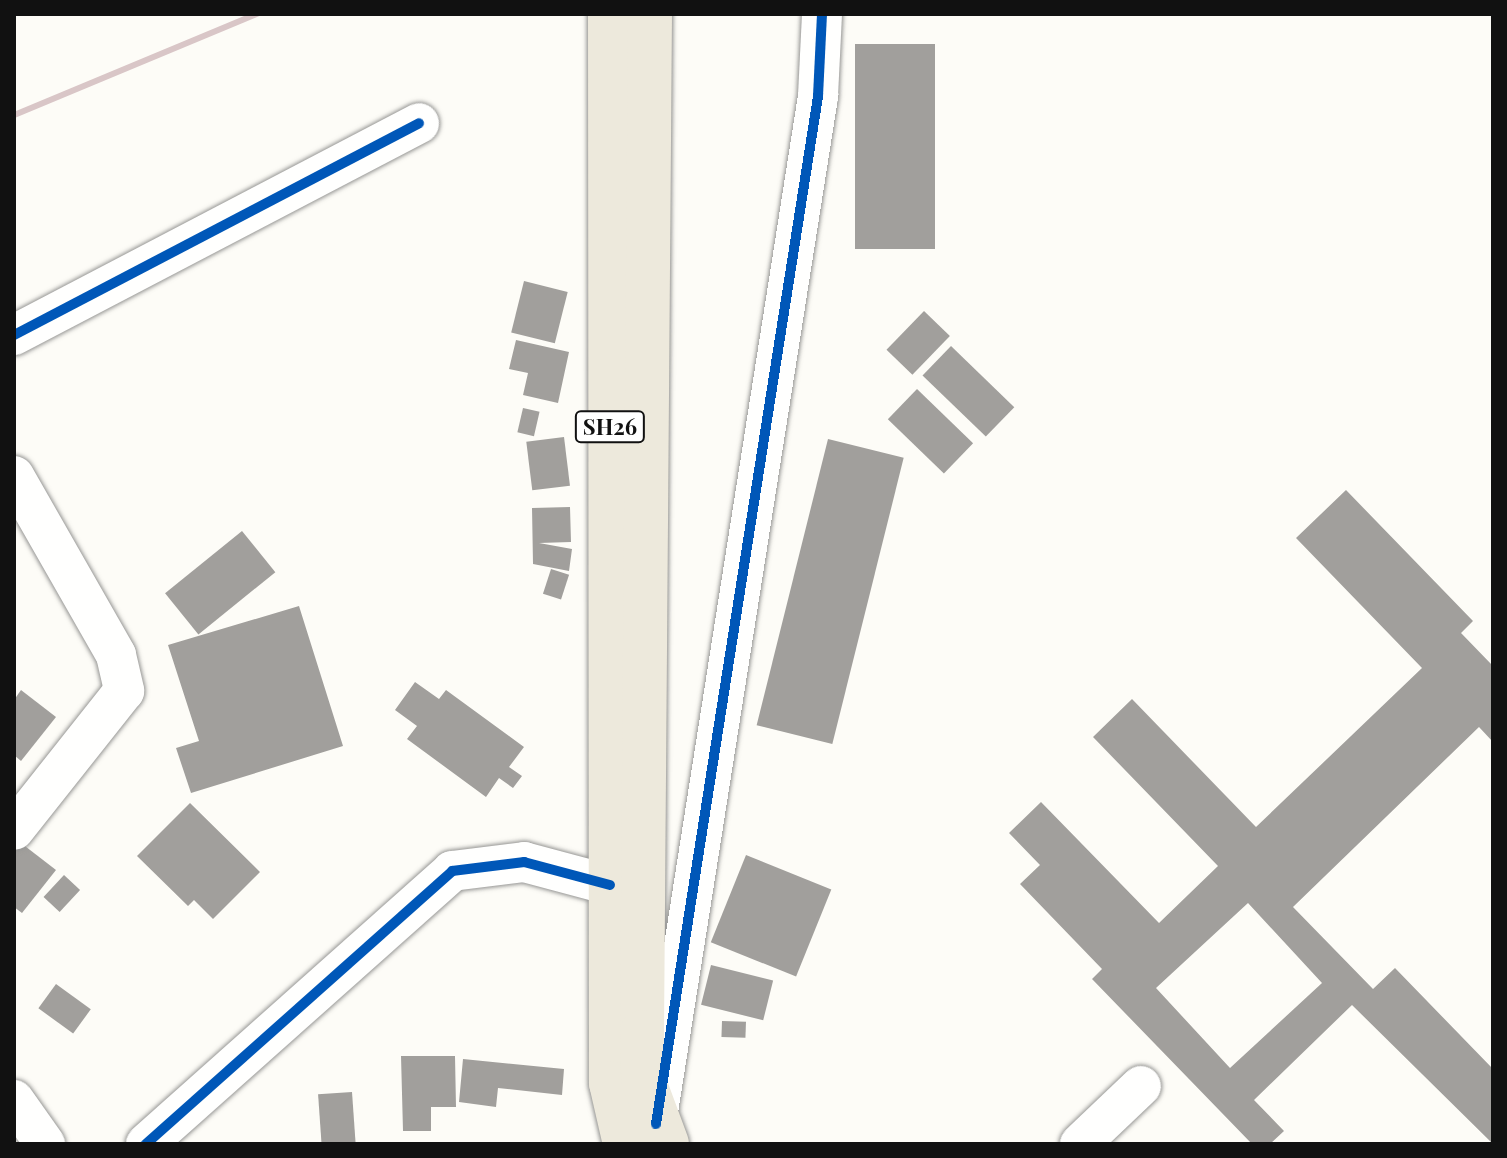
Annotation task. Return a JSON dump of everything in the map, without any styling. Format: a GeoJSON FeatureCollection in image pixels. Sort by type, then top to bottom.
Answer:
{"type":"FeatureCollection","features":[{"type":"Feature","properties":{"kind":"main road","name":"SH26"},"geometry":{"type":"LineString","coordinates":[[623,16],[643,1079],[650,1137]]}},
{"type":"Feature","properties":{"kind":"main road","name":"SH26"},"geometry":{"type":"LineString","coordinates":[[623,16],[610,885],[611,1083],[650,1137]]}},
{"type":"Feature","properties":{"kind":"street"},"geometry":{"type":"LineString","coordinates":[[650,1137],[818,96],[822,14]]}},
{"type":"Feature","properties":{"kind":"street"},"geometry":{"type":"LineString","coordinates":[[14,335],[419,123]]}},
{"type":"Feature","properties":{"kind":"street"},"geometry":{"type":"LineString","coordinates":[[14,476],[116,655],[124,691],[14,830]]}},
{"type":"Feature","properties":{"kind":"street"},"geometry":{"type":"LineString","coordinates":[[146,1144],[452,871],[524,862],[610,885]]}},
{"type":"Feature","properties":{"kind":"street"},"geometry":{"type":"LineString","coordinates":[[1080,1144],[1141,1086]]}},
{"type":"Feature","properties":{"kind":"street"},"geometry":{"type":"LineString","coordinates":[[14,1100],[45,1144]]}},
{"type":"Feature","properties":{"kind":"building"},"geometry":{"type":"Polygon","coordinates":[[[855,44],[935,44],[935,249],[855,249],[855,44]]]}},
{"type":"Feature","properties":{"kind":"building"},"geometry":{"type":"Polygon","coordinates":[[[524,281],[568,292],[555,343],[511,332],[524,281]]]}},
{"type":"Feature","properties":{"kind":"building"},"geometry":{"type":"Polygon","coordinates":[[[924,311],[950,336],[912,375],[886,350],[924,311]]]}},
{"type":"Feature","properties":{"kind":"building"},"geometry":{"type":"Polygon","coordinates":[[[516,340],[569,352],[558,403],[523,395],[528,373],[509,369],[516,340]]]}},
{"type":"Feature","properties":{"kind":"building"},"geometry":{"type":"Polygon","coordinates":[[[951,346],[1014,407],[986,437],[923,375],[951,346]]]}},
{"type":"Feature","properties":{"kind":"building"},"geometry":{"type":"Polygon","coordinates":[[[917,389],[973,443],[944,473],[888,419],[917,389]]]}},
{"type":"Feature","properties":{"kind":"building"},"geometry":{"type":"Polygon","coordinates":[[[523,408],[540,412],[534,436],[517,432],[523,408]]]}},
{"type":"Feature","properties":{"kind":"building"},"geometry":{"type":"Polygon","coordinates":[[[564,437],[570,486],[532,490],[526,442],[564,437]]]}},
{"type":"Feature","properties":{"kind":"building"},"geometry":{"type":"Polygon","coordinates":[[[828,439],[904,458],[832,744],[757,725],[828,439]]]}},
{"type":"Feature","properties":{"kind":"building"},"geometry":{"type":"Polygon","coordinates":[[[1346,490],[1473,621],[1461,633],[1493,666],[1493,742],[1479,727],[1293,907],[1373,989],[1395,968],[1493,1069],[1493,1144],[1352,1005],[1254,1100],[1284,1131],[1270,1144],[1252,1144],[1092,979],[1102,969],[1020,884],[1040,865],[1009,833],[1041,802],[1159,923],[1218,866],[1093,737],[1132,699],[1256,827],[1422,668],[1296,538],[1346,490]],[[1248,903],[1156,988],[1230,1068],[1322,983],[1248,903]]]}},
{"type":"Feature","properties":{"kind":"building"},"geometry":{"type":"Polygon","coordinates":[[[570,507],[571,542],[539,543],[572,549],[569,571],[533,564],[532,508],[570,507]]]}},
{"type":"Feature","properties":{"kind":"building"},"geometry":{"type":"Polygon","coordinates":[[[242,531],[275,572],[198,634],[165,593],[242,531]]]}},
{"type":"Feature","properties":{"kind":"building"},"geometry":{"type":"Polygon","coordinates":[[[551,569],[569,575],[561,600],[543,594],[551,569]]]}},
{"type":"Feature","properties":{"kind":"building"},"geometry":{"type":"Polygon","coordinates":[[[299,606],[343,746],[191,793],[176,748],[199,741],[168,645],[299,606]]]}},
{"type":"Feature","properties":{"kind":"building"},"geometry":{"type":"Polygon","coordinates":[[[415,682],[439,699],[446,690],[524,747],[509,767],[522,776],[513,788],[499,778],[486,797],[407,739],[417,726],[395,710],[415,682]]]}},
{"type":"Feature","properties":{"kind":"building"},"geometry":{"type":"Polygon","coordinates":[[[21,690],[56,717],[21,761],[14,755],[14,700],[21,690]]]}},
{"type":"Feature","properties":{"kind":"building"},"geometry":{"type":"Polygon","coordinates":[[[190,803],[260,872],[213,919],[194,900],[188,906],[137,856],[190,803]]]}},
{"type":"Feature","properties":{"kind":"building"},"geometry":{"type":"Polygon","coordinates":[[[21,843],[56,870],[22,913],[14,907],[14,852],[21,843]]]}},
{"type":"Feature","properties":{"kind":"building"},"geometry":{"type":"Polygon","coordinates":[[[746,855],[831,889],[796,977],[711,942],[746,855]]]}},
{"type":"Feature","properties":{"kind":"building"},"geometry":{"type":"Polygon","coordinates":[[[64,875],[80,890],[60,912],[44,897],[64,875]]]}},
{"type":"Feature","properties":{"kind":"building"},"geometry":{"type":"Polygon","coordinates":[[[711,965],[773,980],[763,1020],[701,1005],[711,965]]]}},
{"type":"Feature","properties":{"kind":"building"},"geometry":{"type":"Polygon","coordinates":[[[56,984],[91,1009],[73,1034],[38,1008],[56,984]]]}},
{"type":"Feature","properties":{"kind":"building"},"geometry":{"type":"Polygon","coordinates":[[[722,1021],[746,1022],[745,1038],[721,1037],[722,1021]]]}},
{"type":"Feature","properties":{"kind":"building"},"geometry":{"type":"Polygon","coordinates":[[[401,1056],[455,1056],[456,1107],[431,1107],[431,1131],[403,1131],[401,1056]]]}},
{"type":"Feature","properties":{"kind":"building"},"geometry":{"type":"Polygon","coordinates":[[[463,1059],[564,1069],[562,1095],[498,1088],[496,1107],[459,1102],[463,1059]]]}},
{"type":"Feature","properties":{"kind":"building"},"geometry":{"type":"Polygon","coordinates":[[[352,1092],[356,1144],[322,1144],[318,1094],[352,1092]]]}},
{"type":"Feature","properties":{"kind":"railway"},"geometry":{"type":"LineString","coordinates":[[14,115],[257,14]]}},
{"type":"Feature","properties":{"kind":"cycle path"},"geometry":{"type":"LineString","coordinates":[[656,1124],[818,96],[822,14]]}},
{"type":"Feature","properties":{"kind":"cycle path"},"geometry":{"type":"LineString","coordinates":[[14,335],[419,123]]}},
{"type":"Feature","properties":{"kind":"cycle path"},"geometry":{"type":"LineString","coordinates":[[146,1144],[452,871],[524,862],[610,885]]}}]}
